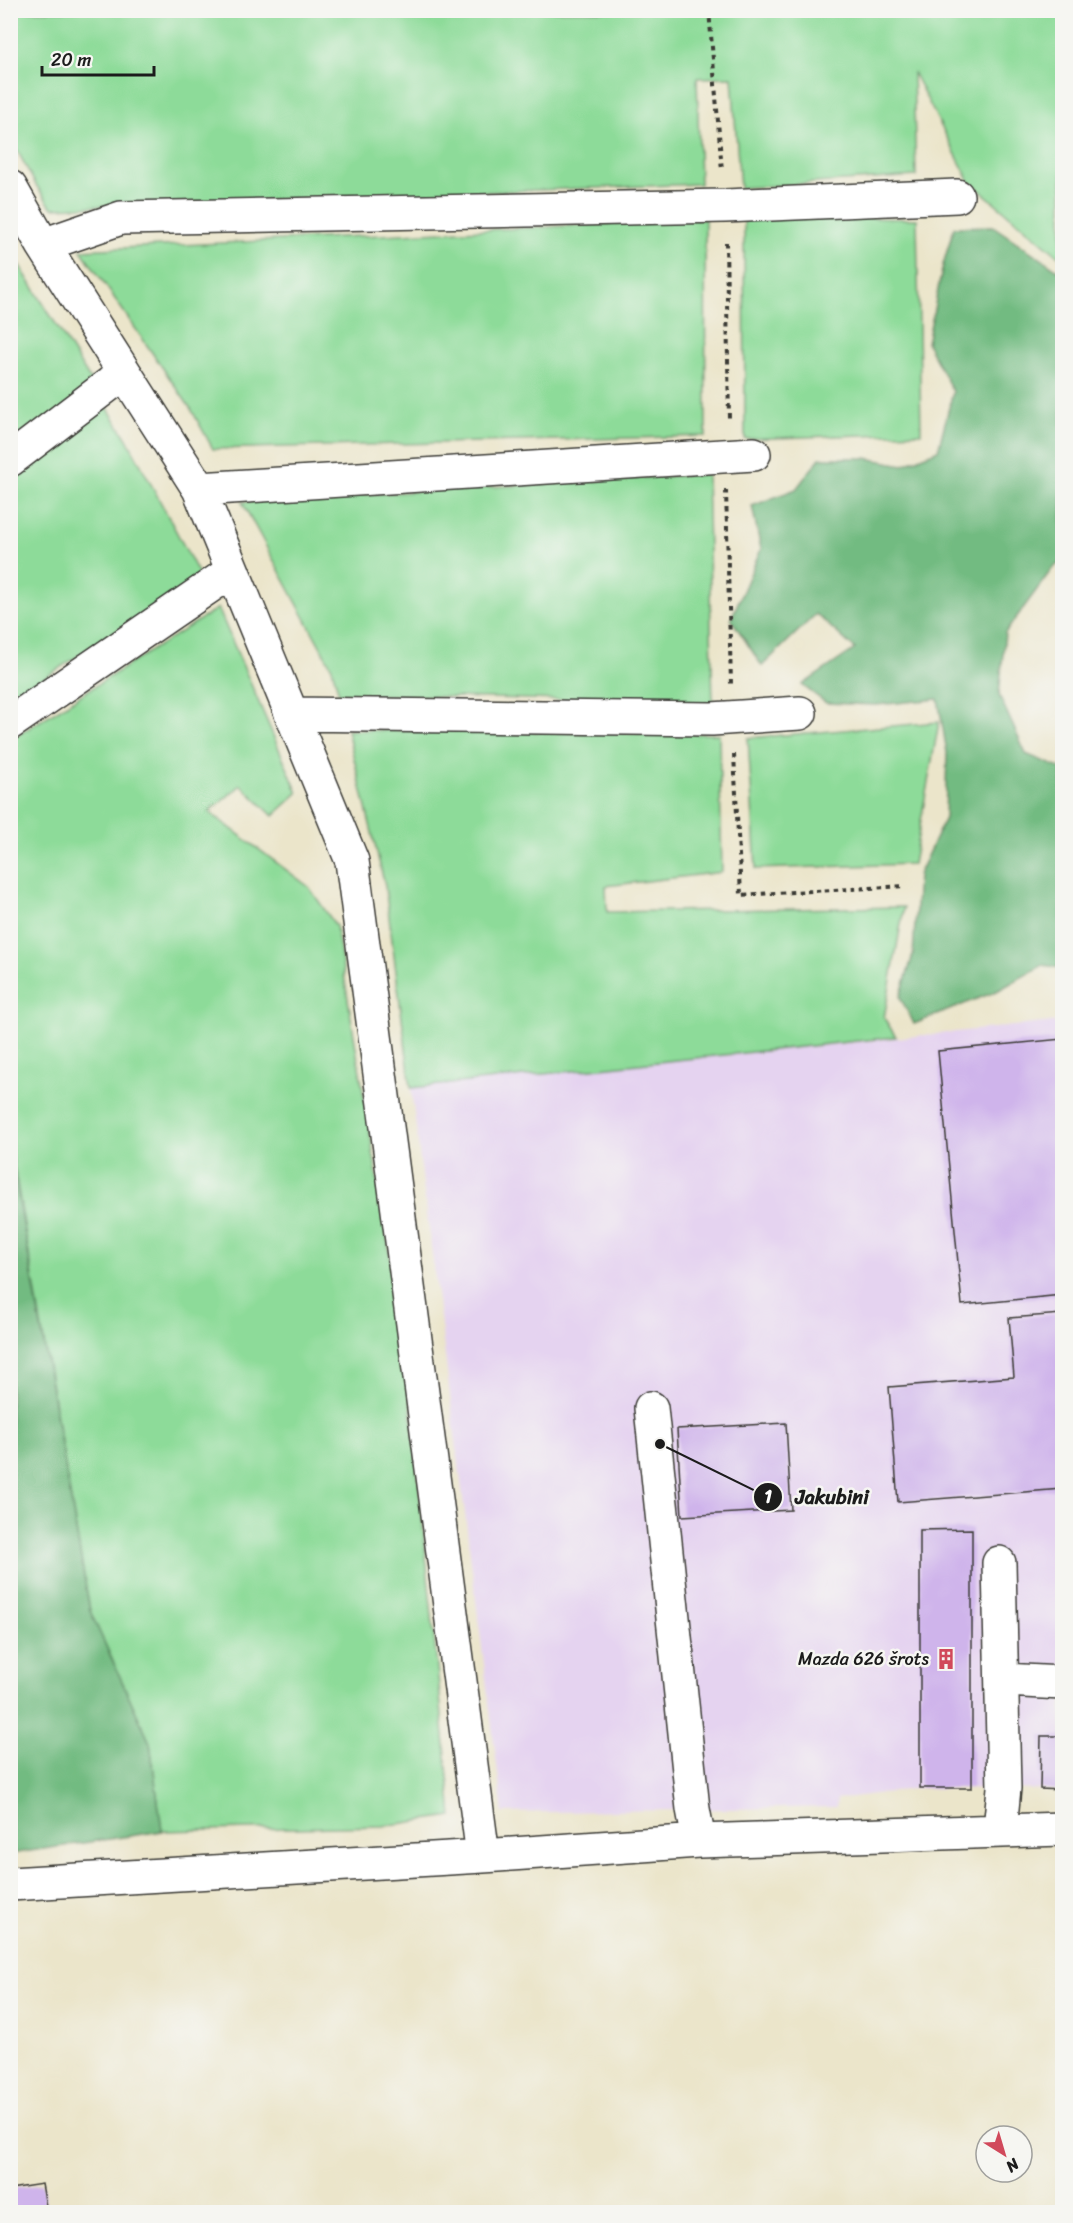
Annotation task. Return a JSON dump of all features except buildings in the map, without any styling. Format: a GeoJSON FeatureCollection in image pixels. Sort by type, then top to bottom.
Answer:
{"type":"FeatureCollection","features":[{"type":"Feature","properties":{"kind":"street"},"geometry":{"type":"LineString","coordinates":[[10,187],[43,245],[199,489],[352,861],[483,1856]]}},
{"type":"Feature","properties":{"kind":"street"},"geometry":{"type":"LineString","coordinates":[[43,245],[121,218],[725,206],[957,196]]}},
{"type":"Feature","properties":{"kind":"street"},"geometry":{"type":"LineString","coordinates":[[10,460],[124,373]]}},
{"type":"Feature","properties":{"kind":"street"},"geometry":{"type":"LineString","coordinates":[[199,489],[740,455]]}},
{"type":"Feature","properties":{"kind":"street"},"geometry":{"type":"LineString","coordinates":[[10,723],[232,571]]}},
{"type":"Feature","properties":{"kind":"street"},"geometry":{"type":"LineString","coordinates":[[291,714],[712,719],[800,713]]}},
{"type":"Feature","properties":{"kind":"street"},"geometry":{"type":"LineString","coordinates":[[651,1408],[692,1797],[699,1841]]}},
{"type":"Feature","properties":{"kind":"street"},"geometry":{"type":"LineString","coordinates":[[999,1563],[1004,1788],[1000,1829]]}},
{"type":"Feature","properties":{"kind":"street"},"geometry":{"type":"LineString","coordinates":[[1002,1680],[1062,1683]]}},
{"type":"Feature","properties":{"kind":"street"},"geometry":{"type":"LineString","coordinates":[[10,1884],[699,1841],[1000,1829],[1062,1829]]}},
{"type":"Feature","properties":{"kind":"path"},"geometry":{"type":"LineString","coordinates":[[709,10],[725,206],[730,432],[740,455]]}},
{"type":"Feature","properties":{"kind":"shaded area"},"geometry":{"type":"Polygon","coordinates":[[[1062,1021],[1062,1790],[920,1788],[837,1799],[836,1807],[503,1813],[411,1088],[1062,1021]]]}},
{"type":"Feature","properties":{"kind":"green space"},"geometry":{"type":"Polygon","coordinates":[[[10,11],[1062,11],[1062,259],[970,182],[913,72],[916,176],[740,188],[732,77],[697,78],[700,184],[52,208],[36,185],[11,139],[10,11]]]}},
{"type":"Feature","properties":{"kind":"green space"},"geometry":{"type":"Polygon","coordinates":[[[744,216],[917,219],[921,433],[745,439],[744,216]]]}},
{"type":"Feature","properties":{"kind":"green space"},"geometry":{"type":"Polygon","coordinates":[[[705,219],[706,436],[213,449],[191,409],[81,250],[705,219]]]}},
{"type":"Feature","properties":{"kind":"green space"},"geometry":{"type":"Polygon","coordinates":[[[993,226],[1062,273],[1062,561],[1052,569],[1005,633],[999,695],[1026,754],[1062,769],[1062,968],[1043,965],[997,991],[914,1024],[900,997],[913,955],[918,875],[945,818],[947,753],[938,699],[876,705],[826,703],[802,685],[855,649],[816,614],[762,666],[731,619],[761,549],[752,506],[796,489],[820,458],[866,458],[903,465],[938,450],[953,392],[927,343],[943,265],[954,227],[993,226]]]}},
{"type":"Feature","properties":{"kind":"green space"},"geometry":{"type":"Polygon","coordinates":[[[10,250],[127,439],[201,578],[11,699],[10,250]]]}},
{"type":"Feature","properties":{"kind":"green space"},"geometry":{"type":"Polygon","coordinates":[[[707,474],[713,704],[339,694],[332,668],[242,502],[707,474]]]}},
{"type":"Feature","properties":{"kind":"green space"},"geometry":{"type":"Polygon","coordinates":[[[218,608],[298,793],[273,816],[241,785],[209,812],[309,887],[336,926],[405,1347],[452,1816],[383,1826],[162,1831],[150,1743],[90,1611],[11,1148],[10,740],[218,608]]]}},
{"type":"Feature","properties":{"kind":"green space"},"geometry":{"type":"Polygon","coordinates":[[[939,722],[913,864],[756,869],[748,738],[939,722]]]}},
{"type":"Feature","properties":{"kind":"green space"},"geometry":{"type":"Polygon","coordinates":[[[347,730],[719,734],[722,872],[606,886],[607,912],[904,907],[884,1018],[896,1037],[411,1088],[385,886],[347,730]]]}},
{"type":"Feature","properties":{"kind":"green space"},"geometry":{"type":"Polygon","coordinates":[[[10,1148],[90,1611],[150,1743],[162,1831],[11,1854],[10,1148]]]}},
{"type":"Feature","properties":{"kind":"place","name":"Jakubini"},"geometry":{"type":"Point","coordinates":[660,1444]}},
{"type":"Feature","properties":{"kind":"place","name":"Mazda 626 šrots"},"geometry":{"type":"Point","coordinates":[946,1659]}}]}
